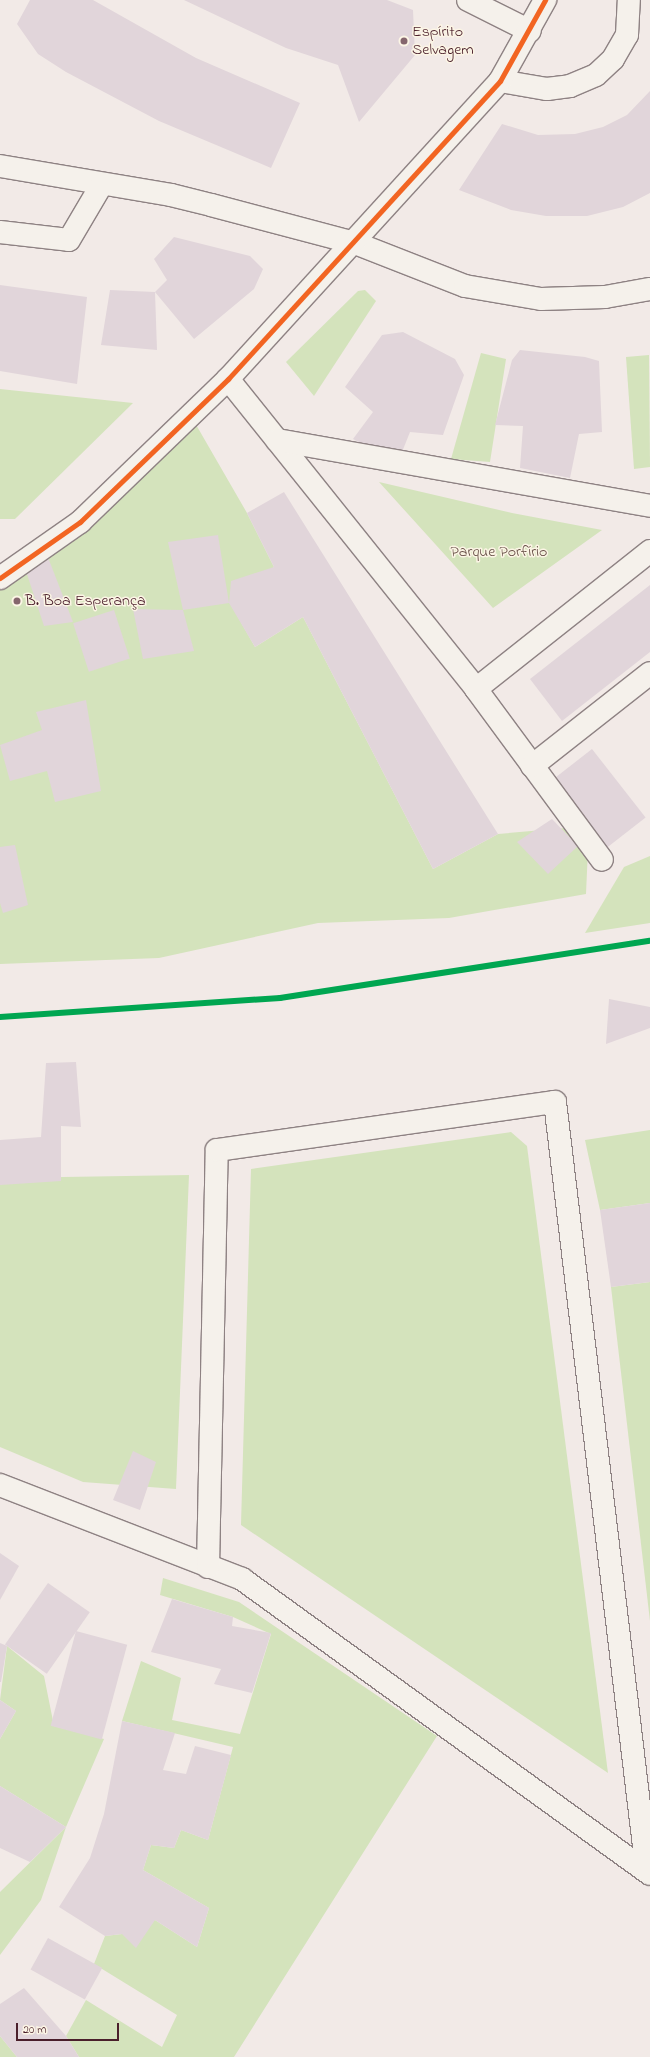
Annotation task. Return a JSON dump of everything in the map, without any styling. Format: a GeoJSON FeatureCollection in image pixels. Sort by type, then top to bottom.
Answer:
{"type":"FeatureCollection","features":[{"type":"Feature","properties":{"kind":"street"},"geometry":{"type":"LineString","coordinates":[[468,0],[530,31]]}},
{"type":"Feature","properties":{"kind":"street"},"geometry":{"type":"LineString","coordinates":[[0,578],[80,522],[228,379],[355,243],[500,81],[530,31],[544,0]]}},
{"type":"Feature","properties":{"kind":"street"},"geometry":{"type":"LineString","coordinates":[[500,81],[547,89],[570,86],[596,75],[613,59],[627,35],[630,9],[629,0]]}},
{"type":"Feature","properties":{"kind":"street"},"geometry":{"type":"LineString","coordinates":[[0,166],[171,195],[355,243],[465,286],[541,299],[605,296],[650,289]]}},
{"type":"Feature","properties":{"kind":"street"},"geometry":{"type":"LineString","coordinates":[[0,232],[69,240],[102,184]]}},
{"type":"Feature","properties":{"kind":"street"},"geometry":{"type":"LineString","coordinates":[[228,379],[476,690],[602,860]]}},
{"type":"Feature","properties":{"kind":"street"},"geometry":{"type":"LineString","coordinates":[[277,440],[650,506]]}},
{"type":"Feature","properties":{"kind":"street"},"geometry":{"type":"LineString","coordinates":[[476,690],[650,551]]}},
{"type":"Feature","properties":{"kind":"street"},"geometry":{"type":"LineString","coordinates":[[532,766],[650,673]]}},
{"type":"Feature","properties":{"kind":"street"},"geometry":{"type":"LineString","coordinates":[[208,1567],[217,1150],[555,1102],[648,1872]]}},
{"type":"Feature","properties":{"kind":"street"},"geometry":{"type":"LineString","coordinates":[[0,1485],[242,1579],[648,1872]]}},
{"type":"Feature","properties":{"kind":"green space"},"geometry":{"type":"Polygon","coordinates":[[[365,290],[376,301],[314,396],[286,362],[358,291],[365,290]]]}},
{"type":"Feature","properties":{"kind":"green space"},"geometry":{"type":"Polygon","coordinates":[[[481,353],[506,359],[490,462],[451,459],[481,353]]]}},
{"type":"Feature","properties":{"kind":"green space"},"geometry":{"type":"Polygon","coordinates":[[[649,355],[650,467],[634,469],[626,357],[649,355]]]}},
{"type":"Feature","properties":{"kind":"green space"},"geometry":{"type":"Polygon","coordinates":[[[0,389],[133,403],[15,519],[0,519],[0,389]]]}},
{"type":"Feature","properties":{"kind":"green space"},"geometry":{"type":"Polygon","coordinates":[[[191,416],[247,513],[274,567],[230,603],[255,647],[303,617],[433,869],[498,834],[589,826],[586,894],[449,918],[318,923],[159,958],[0,964],[0,575],[191,416]]]}},
{"type":"Feature","properties":{"kind":"green space","name":"Parque Porfírio"},"geometry":{"type":"Polygon","coordinates":[[[379,482],[512,513],[602,530],[493,608],[379,482]]]}},
{"type":"Feature","properties":{"kind":"green space"},"geometry":{"type":"Polygon","coordinates":[[[650,856],[650,923],[585,933],[624,867],[650,856]]]}},
{"type":"Feature","properties":{"kind":"green space"},"geometry":{"type":"Polygon","coordinates":[[[650,1130],[650,1203],[600,1210],[585,1140],[650,1130]]]}},
{"type":"Feature","properties":{"kind":"green space"},"geometry":{"type":"Polygon","coordinates":[[[511,1132],[527,1146],[608,1773],[241,1525],[251,1169],[511,1132]]]}},
{"type":"Feature","properties":{"kind":"green space"},"geometry":{"type":"Polygon","coordinates":[[[189,1175],[176,1489],[83,1482],[0,1447],[0,1178],[189,1175]]]}},
{"type":"Feature","properties":{"kind":"green space"},"geometry":{"type":"Polygon","coordinates":[[[650,1282],[650,1621],[611,1287],[650,1282]]]}},
{"type":"Feature","properties":{"kind":"green space"},"geometry":{"type":"Polygon","coordinates":[[[163,1578],[239,1602],[437,1736],[234,2057],[79,2057],[66,2036],[86,2000],[162,2047],[177,2015],[94,1964],[105,1936],[122,1934],[155,1920],[197,1947],[209,1908],[143,1870],[151,1845],[174,1848],[181,1830],[208,1840],[233,1747],[122,1721],[141,1661],[181,1678],[172,1720],[240,1734],[271,1634],[233,1617],[160,1595],[163,1578]]]}},
{"type":"Feature","properties":{"kind":"green space"},"geometry":{"type":"Polygon","coordinates":[[[7,1646],[44,1676],[54,1726],[104,1739],[66,1827],[0,1786],[0,1739],[16,1711],[0,1700],[7,1646]]]}},
{"type":"Feature","properties":{"kind":"green space"},"geometry":{"type":"Polygon","coordinates":[[[66,1827],[41,1900],[0,1955],[0,1892],[66,1827]]]}},
{"type":"Feature","properties":{"kind":"green space"},"geometry":{"type":"Polygon","coordinates":[[[0,2036],[17,2057],[0,2057],[0,2036]]]}},
{"type":"Feature","properties":{"kind":"building"},"geometry":{"type":"Polygon","coordinates":[[[30,0],[93,0],[196,58],[300,103],[271,168],[159,121],[66,72],[38,54],[17,24],[30,0]]]}},
{"type":"Feature","properties":{"kind":"building"},"geometry":{"type":"Polygon","coordinates":[[[184,0],[387,0],[413,10],[415,55],[359,122],[338,65],[286,48],[184,0]]]}},
{"type":"Feature","properties":{"kind":"building"},"geometry":{"type":"Polygon","coordinates":[[[650,91],[650,193],[623,207],[587,216],[546,216],[511,210],[459,190],[502,124],[538,135],[575,134],[603,127],[627,115],[650,91]]]}},
{"type":"Feature","properties":{"kind":"building"},"geometry":{"type":"Polygon","coordinates":[[[174,237],[250,256],[263,269],[254,289],[194,339],[155,292],[167,280],[154,259],[174,237]]]}},
{"type":"Feature","properties":{"kind":"building"},"geometry":{"type":"Polygon","coordinates":[[[0,285],[87,297],[77,384],[0,371],[0,285]]]}},
{"type":"Feature","properties":{"kind":"building"},"geometry":{"type":"Polygon","coordinates":[[[110,290],[155,292],[157,350],[101,345],[110,290]]]}},
{"type":"Feature","properties":{"kind":"building"},"geometry":{"type":"Polygon","coordinates":[[[403,332],[455,359],[464,375],[443,435],[410,432],[398,462],[353,439],[373,412],[345,387],[382,335],[403,332]]]}},
{"type":"Feature","properties":{"kind":"building"},"geometry":{"type":"Polygon","coordinates":[[[520,350],[585,357],[599,361],[602,432],[579,434],[570,478],[520,468],[523,426],[495,425],[512,360],[520,350]]]}},
{"type":"Feature","properties":{"kind":"building"},"geometry":{"type":"Polygon","coordinates":[[[284,492],[498,834],[433,869],[303,617],[255,647],[229,603],[231,581],[274,567],[247,513],[284,492]]]}},
{"type":"Feature","properties":{"kind":"building"},"geometry":{"type":"Polygon","coordinates":[[[218,535],[229,603],[183,610],[168,542],[218,535]]]}},
{"type":"Feature","properties":{"kind":"building"},"geometry":{"type":"Polygon","coordinates":[[[44,547],[73,622],[44,626],[23,562],[44,547]]]}},
{"type":"Feature","properties":{"kind":"building"},"geometry":{"type":"Polygon","coordinates":[[[650,585],[650,652],[562,721],[530,679],[650,585]]]}},
{"type":"Feature","properties":{"kind":"building"},"geometry":{"type":"Polygon","coordinates":[[[133,609],[183,610],[194,651],[143,659],[133,609]]]}},
{"type":"Feature","properties":{"kind":"building"},"geometry":{"type":"Polygon","coordinates":[[[114,610],[130,659],[89,672],[73,623],[114,610]]]}},
{"type":"Feature","properties":{"kind":"building"},"geometry":{"type":"Polygon","coordinates":[[[86,700],[101,791],[55,802],[47,771],[10,781],[0,745],[42,730],[36,712],[86,700]]]}},
{"type":"Feature","properties":{"kind":"building"},"geometry":{"type":"Polygon","coordinates":[[[592,749],[646,818],[608,847],[554,779],[592,749]]]}},
{"type":"Feature","properties":{"kind":"building"},"geometry":{"type":"Polygon","coordinates":[[[552,819],[578,846],[548,874],[517,842],[552,819]]]}},
{"type":"Feature","properties":{"kind":"building"},"geometry":{"type":"Polygon","coordinates":[[[15,845],[28,905],[3,913],[0,903],[0,847],[15,845]]]}},
{"type":"Feature","properties":{"kind":"building"},"geometry":{"type":"Polygon","coordinates":[[[609,999],[650,1007],[650,1028],[606,1044],[609,999]]]}},
{"type":"Feature","properties":{"kind":"building"},"geometry":{"type":"Polygon","coordinates":[[[76,1062],[81,1127],[61,1126],[61,1181],[0,1185],[0,1140],[41,1137],[46,1063],[76,1062]]]}},
{"type":"Feature","properties":{"kind":"building"},"geometry":{"type":"Polygon","coordinates":[[[650,1203],[650,1282],[611,1287],[600,1210],[650,1203]]]}},
{"type":"Feature","properties":{"kind":"building"},"geometry":{"type":"Polygon","coordinates":[[[133,1451],[156,1462],[140,1510],[113,1500],[133,1451]]]}},
{"type":"Feature","properties":{"kind":"building"},"geometry":{"type":"Polygon","coordinates":[[[0,1553],[19,1566],[0,1600],[0,1553]]]}},
{"type":"Feature","properties":{"kind":"building"},"geometry":{"type":"Polygon","coordinates":[[[48,1583],[90,1612],[47,1674],[5,1644],[48,1583]]]}},
{"type":"Feature","properties":{"kind":"building"},"geometry":{"type":"Polygon","coordinates":[[[172,1599],[233,1617],[232,1626],[271,1633],[252,1693],[214,1684],[221,1669],[151,1652],[172,1599]]]}},
{"type":"Feature","properties":{"kind":"building"},"geometry":{"type":"Polygon","coordinates":[[[76,1631],[127,1645],[102,1739],[51,1726],[76,1631]]]}},
{"type":"Feature","properties":{"kind":"building"},"geometry":{"type":"Polygon","coordinates":[[[0,1643],[7,1646],[1,1682],[0,1682],[0,1643]]]}},
{"type":"Feature","properties":{"kind":"building"},"geometry":{"type":"Polygon","coordinates":[[[0,1700],[16,1711],[0,1739],[0,1700]]]}},
{"type":"Feature","properties":{"kind":"building"},"geometry":{"type":"Polygon","coordinates":[[[122,1721],[175,1733],[163,1770],[186,1774],[195,1746],[231,1755],[208,1840],[181,1830],[174,1848],[151,1845],[143,1870],[209,1908],[197,1947],[155,1920],[136,1948],[122,1934],[105,1936],[59,1907],[90,1858],[104,1814],[122,1721]]]}},
{"type":"Feature","properties":{"kind":"building"},"geometry":{"type":"Polygon","coordinates":[[[0,1786],[66,1827],[30,1862],[0,1848],[0,1786]]]}},
{"type":"Feature","properties":{"kind":"building"},"geometry":{"type":"Polygon","coordinates":[[[48,1938],[102,1968],[85,2000],[31,1969],[48,1938]]]}},
{"type":"Feature","properties":{"kind":"building"},"geometry":{"type":"Polygon","coordinates":[[[24,1988],[66,2036],[79,2057],[17,2057],[0,2036],[0,2004],[24,1988]]]}},
{"type":"Feature","properties":{"kind":"transit line"},"geometry":{"type":"LineString","coordinates":[[0,578],[80,522],[228,379],[500,81],[545,0]]}},
{"type":"Feature","properties":{"kind":"transit line"},"geometry":{"type":"LineString","coordinates":[[0,1017],[280,998],[650,941]]}},
{"type":"Feature","properties":{"kind":"place","name":"Espírito Selvagem"},"geometry":{"type":"Point","coordinates":[404,41]}},
{"type":"Feature","properties":{"kind":"place","name":"B. Boa Esperança"},"geometry":{"type":"Point","coordinates":[17,601]}}]}
